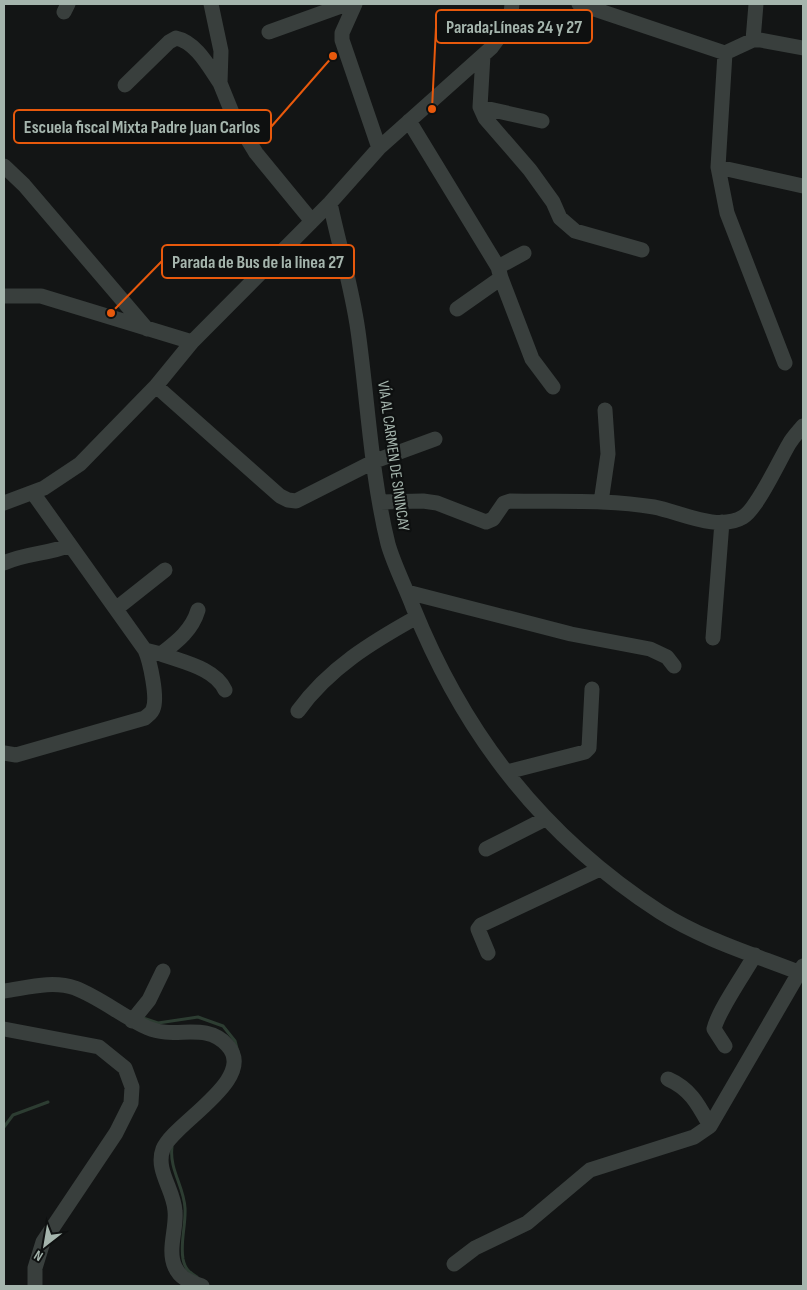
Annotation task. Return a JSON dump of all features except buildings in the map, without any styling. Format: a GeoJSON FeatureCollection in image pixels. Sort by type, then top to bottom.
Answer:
{"type":"FeatureCollection","features":[{"type":"Feature","properties":{"kind":"street"},"geometry":{"type":"LineString","coordinates":[[211,4],[221,51],[220,83]]}},
{"type":"Feature","properties":{"kind":"street"},"geometry":{"type":"LineString","coordinates":[[269,32],[347,4]]}},
{"type":"Feature","properties":{"kind":"street"},"geometry":{"type":"LineString","coordinates":[[355,4],[342,33],[344,47],[380,148]]}},
{"type":"Feature","properties":{"kind":"street"},"geometry":{"type":"LineString","coordinates":[[4,503],[33,493],[80,464],[156,386],[192,342],[311,220],[330,203],[380,148],[483,55],[510,22],[512,4]]}},
{"type":"Feature","properties":{"kind":"street"},"geometry":{"type":"LineString","coordinates":[[579,4],[725,53],[753,40],[803,48]]}},
{"type":"Feature","properties":{"kind":"street"},"geometry":{"type":"LineString","coordinates":[[753,40],[756,4]]}},
{"type":"Feature","properties":{"kind":"street"},"geometry":{"type":"LineString","coordinates":[[321,14],[342,33]]}},
{"type":"Feature","properties":{"kind":"street"},"geometry":{"type":"LineString","coordinates":[[125,85],[169,42],[176,38],[184,40],[194,49],[220,83],[233,115],[256,153],[311,220]]}},
{"type":"Feature","properties":{"kind":"street"},"geometry":{"type":"LineString","coordinates":[[725,53],[718,167],[727,212],[786,363]]}},
{"type":"Feature","properties":{"kind":"street"},"geometry":{"type":"LineString","coordinates":[[483,55],[480,107],[485,118],[536,178],[567,226],[642,250]]}},
{"type":"Feature","properties":{"kind":"street"},"geometry":{"type":"LineString","coordinates":[[480,107],[542,121]]}},
{"type":"Feature","properties":{"kind":"street"},"geometry":{"type":"LineString","coordinates":[[408,121],[500,272],[532,359],[553,387]]}},
{"type":"Feature","properties":{"kind":"street"},"geometry":{"type":"LineString","coordinates":[[4,166],[24,185],[147,329]]}},
{"type":"Feature","properties":{"kind":"street"},"geometry":{"type":"LineString","coordinates":[[718,167],[803,186]]}},
{"type":"Feature","properties":{"kind":"street","name":"VÍA AL CARMEN DE SININCAY"},"geometry":{"type":"LineString","coordinates":[[330,203],[358,328],[380,502],[389,546],[432,653],[464,711],[507,772],[545,819],[600,869],[662,913],[702,934],[802,971]]}},
{"type":"Feature","properties":{"kind":"street"},"geometry":{"type":"LineString","coordinates":[[457,309],[524,253]]}},
{"type":"Feature","properties":{"kind":"street"},"geometry":{"type":"LineString","coordinates":[[4,296],[40,296],[192,342]]}},
{"type":"Feature","properties":{"kind":"street"},"geometry":{"type":"LineString","coordinates":[[156,386],[280,496],[288,500],[296,501],[375,461],[435,439]]}},
{"type":"Feature","properties":{"kind":"street"},"geometry":{"type":"LineString","coordinates":[[601,502],[608,454],[605,410]]}},
{"type":"Feature","properties":{"kind":"street"},"geometry":{"type":"LineString","coordinates":[[380,502],[423,501],[437,503],[486,522],[493,519],[504,503],[510,502],[601,502],[654,507],[722,522],[745,516],[768,484],[790,441],[803,426]]}},
{"type":"Feature","properties":{"kind":"street"},"geometry":{"type":"LineString","coordinates":[[4,753],[16,755],[145,718],[153,712],[156,703],[149,660],[145,650],[117,608],[33,493]]}},
{"type":"Feature","properties":{"kind":"street"},"geometry":{"type":"LineString","coordinates":[[713,638],[722,522]]}},
{"type":"Feature","properties":{"kind":"street"},"geometry":{"type":"LineString","coordinates":[[4,563],[29,554],[59,550],[70,545]]}},
{"type":"Feature","properties":{"kind":"street"},"geometry":{"type":"LineString","coordinates":[[117,608],[165,570]]}},
{"type":"Feature","properties":{"kind":"street"},"geometry":{"type":"LineString","coordinates":[[407,592],[571,634],[650,649],[667,657],[674,666]]}},
{"type":"Feature","properties":{"kind":"street"},"geometry":{"type":"LineString","coordinates":[[161,654],[192,628],[198,610]]}},
{"type":"Feature","properties":{"kind":"street"},"geometry":{"type":"LineString","coordinates":[[298,711],[311,693],[355,654],[417,617]]}},
{"type":"Feature","properties":{"kind":"street"},"geometry":{"type":"LineString","coordinates":[[145,650],[161,654],[213,675],[222,683],[225,690]]}},
{"type":"Feature","properties":{"kind":"street"},"geometry":{"type":"LineString","coordinates":[[507,772],[585,752],[589,748],[592,689]]}},
{"type":"Feature","properties":{"kind":"street"},"geometry":{"type":"LineString","coordinates":[[486,849],[545,819]]}},
{"type":"Feature","properties":{"kind":"street"},"geometry":{"type":"LineString","coordinates":[[488,953],[478,929],[481,925],[600,869]]}},
{"type":"Feature","properties":{"kind":"street"},"geometry":{"type":"LineString","coordinates":[[725,1046],[714,1029],[717,1018],[727,1005],[755,955]]}},
{"type":"Feature","properties":{"kind":"street"},"geometry":{"type":"LineString","coordinates":[[132,1021],[149,1000],[163,971]]}},
{"type":"Feature","properties":{"kind":"street"},"geometry":{"type":"LineString","coordinates":[[454,1264],[476,1248],[527,1223],[590,1170],[694,1137],[710,1126],[802,971]]}},
{"type":"Feature","properties":{"kind":"street"},"geometry":{"type":"LineString","coordinates":[[4,991],[36,985],[74,988],[132,1021],[152,1030],[174,1033],[194,1031],[213,1034],[228,1046],[233,1057],[233,1068],[217,1095],[170,1138],[162,1151],[162,1168],[176,1212],[172,1250],[174,1265],[180,1276],[202,1286]]}},
{"type":"Feature","properties":{"kind":"street"},"geometry":{"type":"LineString","coordinates":[[4,1029],[99,1047],[125,1068],[132,1087],[131,1103],[116,1133],[43,1242],[35,1268],[35,1286]]}},
{"type":"Feature","properties":{"kind":"street"},"geometry":{"type":"LineString","coordinates":[[668,1079],[681,1085],[698,1102],[710,1126]]}},
{"type":"Feature","properties":{"kind":"waterway"},"geometry":{"type":"LineString","coordinates":[[143,1018],[158,1023],[198,1017],[223,1026],[235,1041],[238,1052]]}},
{"type":"Feature","properties":{"kind":"waterway"},"geometry":{"type":"LineString","coordinates":[[4,1127],[13,1115],[48,1102]]}},
{"type":"Feature","properties":{"kind":"waterway"},"geometry":{"type":"LineString","coordinates":[[172,1147],[173,1163],[185,1208],[182,1246],[183,1259],[188,1270],[197,1277]]}},
{"type":"Feature","properties":{"kind":"place","name":"Escuela fiscal Mixta Padre Juan Carlos"},"geometry":{"type":"Point","coordinates":[333,56]}},
{"type":"Feature","properties":{"kind":"place","name":"Parada;Líneas 24 y 27"},"geometry":{"type":"Point","coordinates":[432,109]}},
{"type":"Feature","properties":{"kind":"place","name":"Parada de Bus de la linea 27"},"geometry":{"type":"Point","coordinates":[111,313]}}]}
